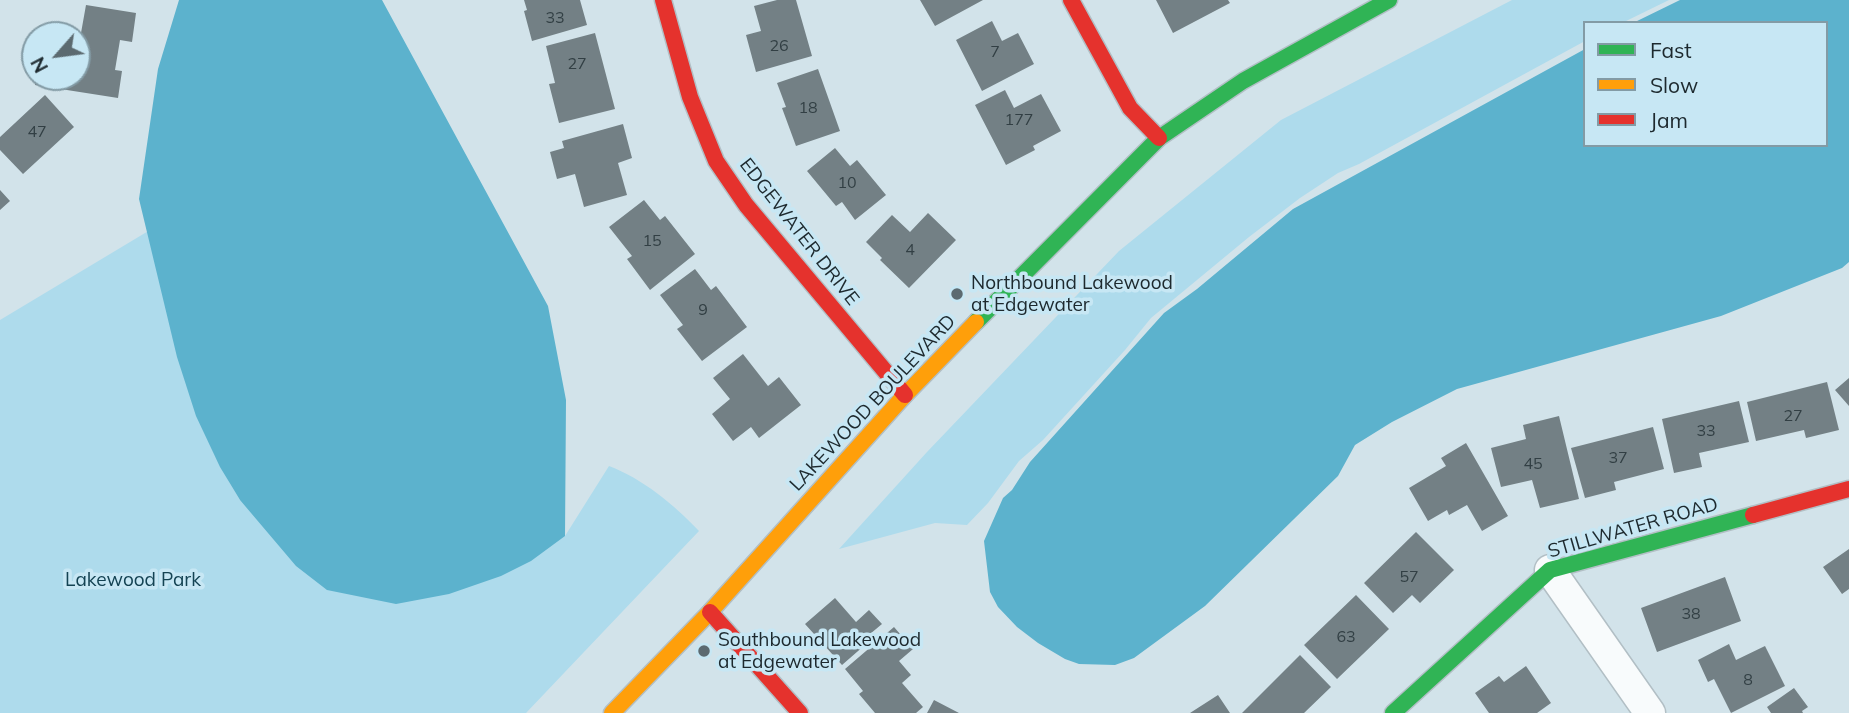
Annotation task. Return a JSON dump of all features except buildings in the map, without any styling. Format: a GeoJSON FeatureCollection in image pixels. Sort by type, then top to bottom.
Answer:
{"type":"FeatureCollection","features":[{"type":"Feature","properties":{"kind":"street","name":"EDGEWATER DRIVE"},"geometry":{"type":"LineString","coordinates":[[663,0],[690,97],[716,161],[746,205],[905,395]]}},
{"type":"Feature","properties":{"kind":"street"},"geometry":{"type":"LineString","coordinates":[[1071,0],[1130,108],[1159,138]]}},
{"type":"Feature","properties":{"kind":"street","name":"LAKEWOOD BOULEVARD"},"geometry":{"type":"LineString","coordinates":[[611,713],[710,612],[905,395],[1159,138],[1243,81],[1389,0]]}},
{"type":"Feature","properties":{"kind":"street","name":"STILLWATER ROAD"},"geometry":{"type":"LineString","coordinates":[[1393,713],[1550,570],[1849,489]]}},
{"type":"Feature","properties":{"kind":"street"},"geometry":{"type":"LineString","coordinates":[[1550,570],[1650,713]]}},
{"type":"Feature","properties":{"kind":"street"},"geometry":{"type":"LineString","coordinates":[[710,612],[800,713]]}},
{"type":"Feature","properties":{"kind":"green space"},"geometry":{"type":"Polygon","coordinates":[[[1512,0],[1669,0],[1626,21],[1583,21],[1583,42],[1338,173],[1300,198],[1151,318],[1043,440],[1019,461],[988,503],[967,525],[935,523],[839,549],[927,452],[1119,251],[1281,120],[1512,0]]]}},
{"type":"Feature","properties":{"kind":"green space","name":"Lakewood Park"},"geometry":{"type":"Polygon","coordinates":[[[155,227],[165,298],[181,368],[206,436],[240,500],[565,536],[609,466],[657,493],[699,531],[526,713],[0,713],[0,320],[155,227]]]}},
{"type":"Feature","properties":{"kind":"water"},"geometry":{"type":"Polygon","coordinates":[[[179,0],[382,0],[548,306],[566,400],[565,536],[531,561],[501,576],[449,594],[396,604],[327,590],[296,566],[240,500],[220,467],[196,416],[177,357],[139,199],[158,69],[179,0]]]}},
{"type":"Feature","properties":{"kind":"water"},"geometry":{"type":"Polygon","coordinates":[[[1680,0],[1849,0],[1849,262],[1842,268],[1721,316],[1457,389],[1392,422],[1355,445],[1338,476],[1205,606],[1134,658],[1115,665],[1079,664],[1065,659],[1017,627],[998,607],[990,592],[984,541],[1003,498],[1012,490],[1030,462],[1164,313],[1293,209],[1583,50],[1583,147],[1828,147],[1828,21],[1637,21],[1680,0]]]}},
{"type":"Feature","properties":{"kind":"traffic: fast"},"geometry":{"type":"LineString","coordinates":[[976,322],[1159,138],[1243,81],[1389,0]]}},
{"type":"Feature","properties":{"kind":"traffic: fast"},"geometry":{"type":"LineString","coordinates":[[1393,713],[1550,570],[1753,515]]}},
{"type":"Feature","properties":{"kind":"traffic: slow"},"geometry":{"type":"LineString","coordinates":[[612,713],[710,612],[905,395],[976,322]]}},
{"type":"Feature","properties":{"kind":"traffic: jam"},"geometry":{"type":"LineString","coordinates":[[663,0],[690,97],[716,161],[746,205],[905,395]]}},
{"type":"Feature","properties":{"kind":"traffic: jam"},"geometry":{"type":"LineString","coordinates":[[1071,0],[1130,108],[1159,138]]}},
{"type":"Feature","properties":{"kind":"traffic: jam"},"geometry":{"type":"LineString","coordinates":[[1753,515],[1849,489]]}},
{"type":"Feature","properties":{"kind":"traffic: jam"},"geometry":{"type":"LineString","coordinates":[[710,612],[800,713]]}},
{"type":"Feature","properties":{"kind":"place","name":"Northbound Lakewood at Edgewater"},"geometry":{"type":"Point","coordinates":[957,294]}},
{"type":"Feature","properties":{"kind":"place","name":"Southbound Lakewood at Edgewater"},"geometry":{"type":"Point","coordinates":[704,651]}}]}
